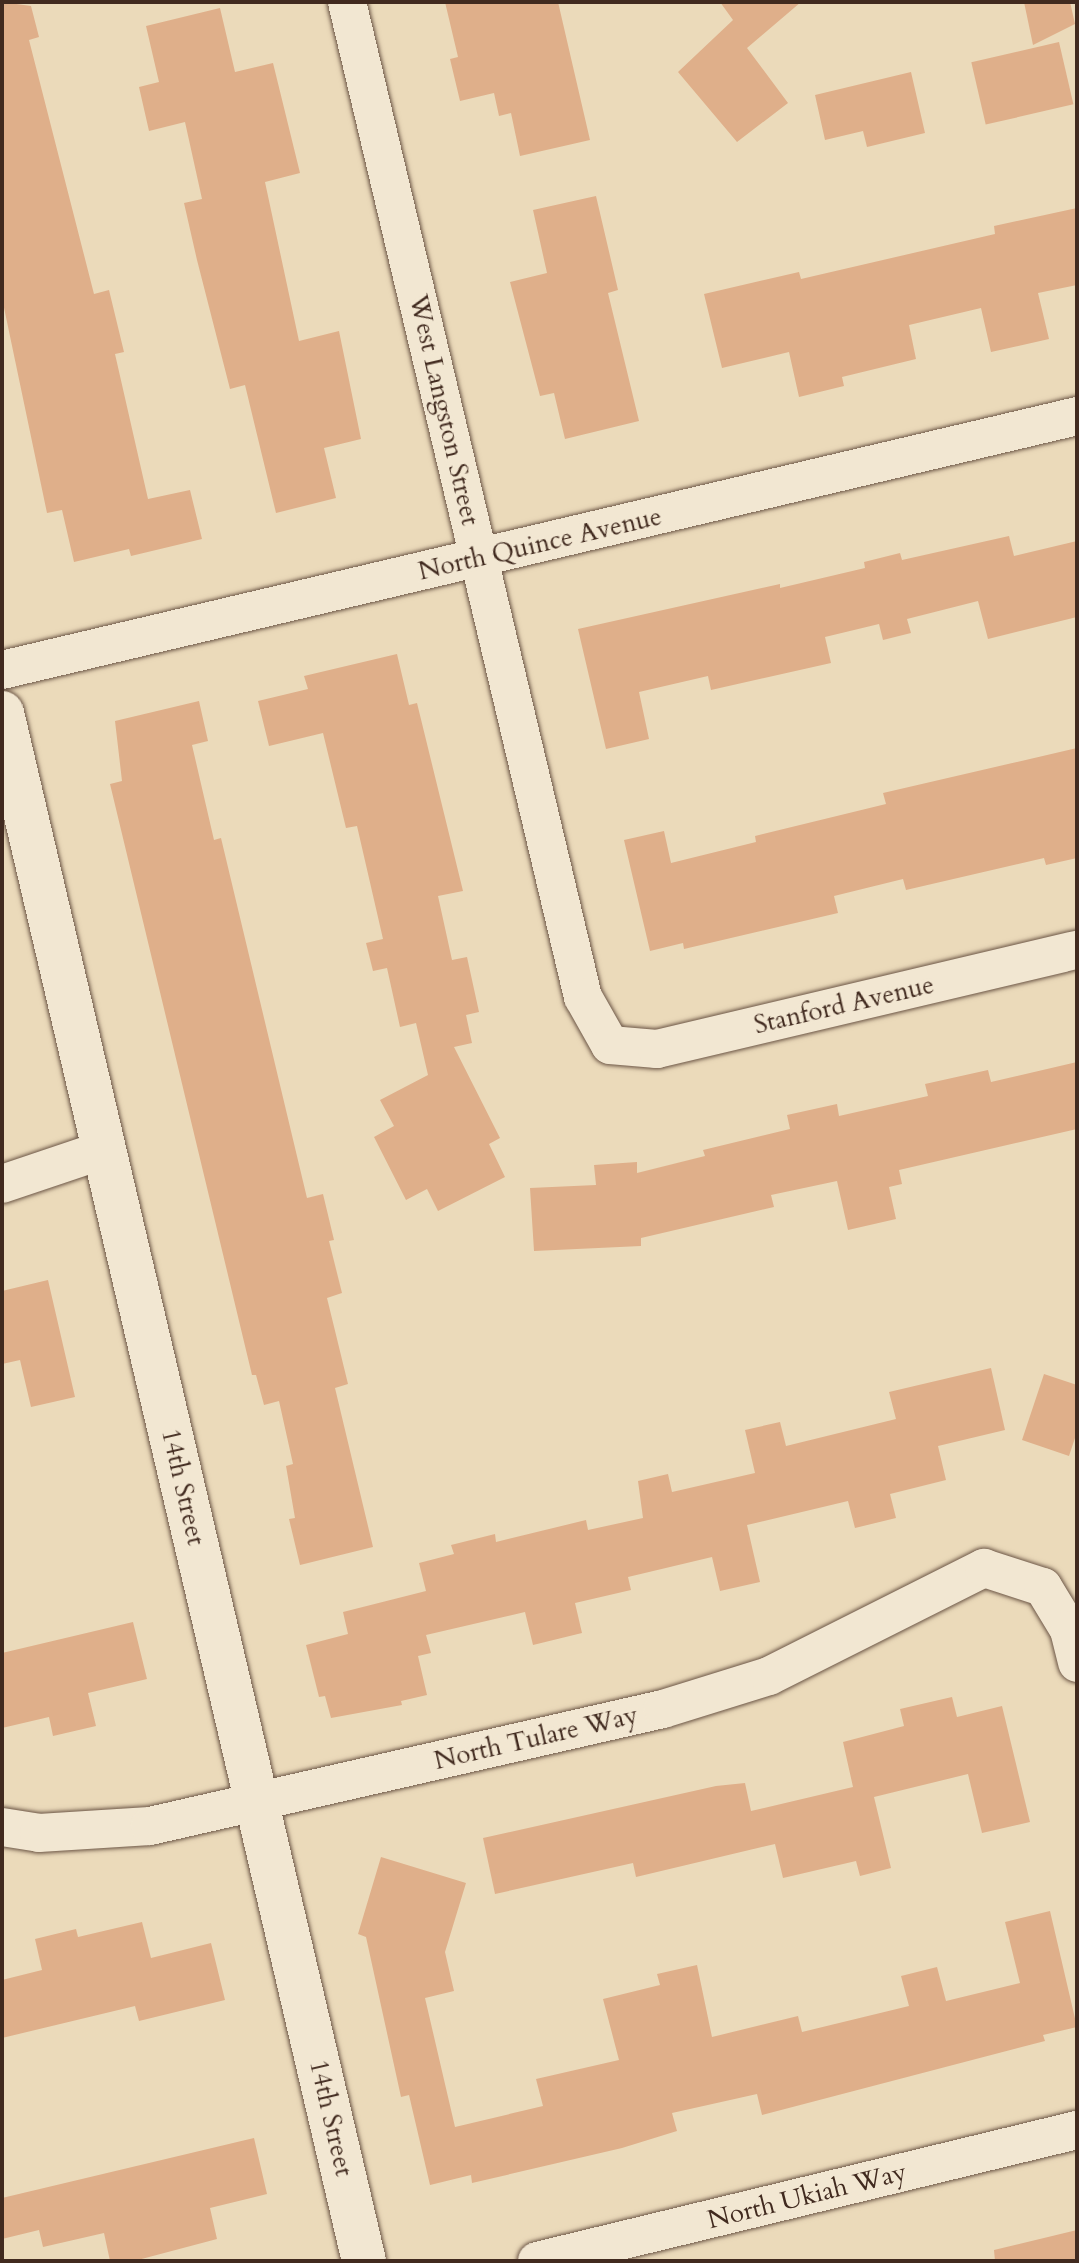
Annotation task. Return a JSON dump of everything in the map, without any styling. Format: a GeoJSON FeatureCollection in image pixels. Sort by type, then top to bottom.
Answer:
{"type":"FeatureCollection","features":[{"type":"Feature","properties":{"kind":"street","name":"West Langston Street"},"geometry":{"type":"LineString","coordinates":[[347,2],[583,997],[610,1045]]}},
{"type":"Feature","properties":{"kind":"street","name":"North Quince Avenue"},"geometry":{"type":"LineString","coordinates":[[2,670],[1077,416]]}},
{"type":"Feature","properties":{"kind":"street","name":"14th Street"},"geometry":{"type":"LineString","coordinates":[[2,713],[364,2261]]}},
{"type":"Feature","properties":{"kind":"street","name":"Stanford Avenue"},"geometry":{"type":"LineString","coordinates":[[610,1045],[657,1049],[1077,950]]}},
{"type":"Feature","properties":{"kind":"street"},"geometry":{"type":"LineString","coordinates":[[2,1184],[103,1150]]}},
{"type":"Feature","properties":{"kind":"street","name":"North Tulare Way"},"geometry":{"type":"LineString","coordinates":[[2,1827],[39,1833],[150,1826],[663,1709],[769,1676],[984,1568],[1043,1587],[1069,1630],[1077,1663]]}},
{"type":"Feature","properties":{"kind":"street","name":"North Ukiah Way"},"geometry":{"type":"LineString","coordinates":[[537,2261],[1077,2130]]}},
{"type":"Feature","properties":{"kind":"building"},"geometry":{"type":"Polygon","coordinates":[[[2,2],[31,6],[39,37],[29,40],[94,294],[109,290],[124,352],[115,354],[148,499],[190,490],[202,539],[131,556],[129,549],[74,562],[62,510],[47,513],[2,298],[2,2]]]}},
{"type":"Feature","properties":{"kind":"building"},"geometry":{"type":"Polygon","coordinates":[[[445,2],[558,2],[590,140],[520,156],[511,113],[499,116],[494,93],[460,101],[450,59],[458,57],[445,2]]]}},
{"type":"Feature","properties":{"kind":"building"},"geometry":{"type":"Polygon","coordinates":[[[720,2],[801,2],[747,48],[788,103],[737,142],[678,72],[733,20],[720,2]]]}},
{"type":"Feature","properties":{"kind":"building"},"geometry":{"type":"Polygon","coordinates":[[[1024,2],[1070,2],[1075,24],[1033,45],[1024,2]]]}},
{"type":"Feature","properties":{"kind":"building"},"geometry":{"type":"Polygon","coordinates":[[[220,8],[235,72],[273,63],[300,173],[265,182],[299,341],[339,331],[361,439],[324,448],[336,498],[276,513],[245,385],[230,389],[197,260],[184,203],[202,199],[185,122],[149,131],[139,87],[159,82],[146,26],[220,8]]]}},
{"type":"Feature","properties":{"kind":"building"},"geometry":{"type":"Polygon","coordinates":[[[1059,42],[1073,104],[986,125],[971,62],[1059,42]]]}},
{"type":"Feature","properties":{"kind":"building"},"geometry":{"type":"Polygon","coordinates":[[[911,72],[925,133],[867,147],[863,131],[825,140],[815,95],[911,72]]]}},
{"type":"Feature","properties":{"kind":"building"},"geometry":{"type":"Polygon","coordinates":[[[596,196],[618,290],[608,293],[639,421],[565,439],[554,393],[540,396],[510,282],[547,273],[533,210],[596,196]]]}},
{"type":"Feature","properties":{"kind":"building"},"geometry":{"type":"Polygon","coordinates":[[[1077,208],[1077,285],[1038,293],[1049,339],[991,352],[981,308],[909,325],[916,359],[842,377],[844,386],[799,397],[789,352],[722,368],[704,294],[799,272],[801,279],[995,234],[994,226],[1077,208]]]}},
{"type":"Feature","properties":{"kind":"building"},"geometry":{"type":"Polygon","coordinates":[[[1009,536],[1014,556],[1077,541],[1077,617],[988,639],[978,601],[907,619],[911,633],[883,640],[879,624],[825,637],[831,663],[711,690],[708,676],[639,692],[649,739],[606,749],[578,629],[865,568],[864,562],[900,553],[902,560],[1009,536]]]}},
{"type":"Feature","properties":{"kind":"building"},"geometry":{"type":"Polygon","coordinates":[[[397,654],[409,705],[417,703],[463,891],[438,896],[452,960],[467,957],[479,1012],[466,1015],[472,1043],[454,1047],[500,1138],[489,1144],[505,1177],[438,1211],[427,1189],[406,1200],[374,1137],[394,1126],[380,1100],[428,1075],[416,1023],[400,1027],[387,968],[373,971],[366,943],[383,939],[357,826],[346,828],[323,733],[269,746],[258,701],[308,689],[304,676],[397,654]]]}},
{"type":"Feature","properties":{"kind":"building"},"geometry":{"type":"Polygon","coordinates":[[[199,701],[208,741],[192,745],[214,840],[221,838],[307,1198],[323,1194],[334,1240],[329,1241],[342,1293],[327,1298],[348,1384],[335,1388],[373,1547],[300,1565],[289,1519],[295,1518],[286,1466],[293,1464],[279,1401],[264,1405],[256,1375],[252,1375],[110,784],[122,781],[115,721],[199,701]]]}},
{"type":"Feature","properties":{"kind":"building"},"geometry":{"type":"Polygon","coordinates":[[[1077,748],[1077,858],[1046,865],[1044,858],[906,890],[903,879],[834,896],[838,913],[684,949],[683,943],[650,951],[624,840],[664,831],[671,863],[756,842],[755,836],[886,804],[883,793],[1077,748]]]}},
{"type":"Feature","properties":{"kind":"building"},"geometry":{"type":"Polygon","coordinates":[[[1077,1062],[1077,1129],[899,1170],[902,1184],[889,1187],[896,1219],[848,1230],[837,1181],[771,1195],[774,1207],[641,1238],[641,1246],[534,1251],[530,1188],[596,1185],[594,1165],[637,1162],[637,1173],[705,1156],[703,1150],[790,1129],[787,1115],[837,1104],[839,1116],[928,1096],[925,1084],[988,1070],[991,1082],[1077,1062]]]}},
{"type":"Feature","properties":{"kind":"building"},"geometry":{"type":"Polygon","coordinates":[[[48,1280],[75,1397],[31,1407],[20,1360],[2,1364],[2,1291],[48,1280]]]}},
{"type":"Feature","properties":{"kind":"building"},"geometry":{"type":"Polygon","coordinates":[[[991,1368],[1005,1430],[938,1446],[946,1480],[890,1494],[896,1518],[855,1528],[848,1501],[747,1525],[760,1582],[720,1591],[712,1557],[628,1577],[631,1590],[575,1603],[582,1633],[533,1645],[525,1612],[426,1635],[431,1653],[418,1656],[427,1695],[401,1701],[402,1705],[331,1718],[325,1696],[319,1697],[306,1645],[348,1634],[343,1612],[426,1591],[419,1563],[454,1554],[451,1545],[495,1534],[496,1542],[586,1520],[588,1530],[643,1518],[638,1481],[668,1474],[672,1492],[755,1473],[745,1430],[780,1422],[786,1446],[896,1419],[889,1392],[991,1368]]]}},
{"type":"Feature","properties":{"kind":"building"},"geometry":{"type":"Polygon","coordinates":[[[1044,1374],[1077,1385],[1077,1432],[1069,1456],[1022,1440],[1044,1374]]]}},
{"type":"Feature","properties":{"kind":"building"},"geometry":{"type":"Polygon","coordinates":[[[133,1622],[147,1679],[88,1693],[96,1726],[53,1736],[49,1717],[2,1728],[2,1653],[133,1622]]]}},
{"type":"Feature","properties":{"kind":"building"},"geometry":{"type":"Polygon","coordinates":[[[952,1697],[957,1717],[1002,1706],[1030,1822],[982,1833],[968,1774],[874,1797],[891,1868],[860,1876],[856,1861],[783,1878],[775,1844],[636,1877],[633,1863],[495,1894],[483,1838],[716,1786],[745,1783],[751,1811],[853,1787],[843,1742],[904,1726],[900,1709],[952,1697]]]}},
{"type":"Feature","properties":{"kind":"building"},"geometry":{"type":"Polygon","coordinates":[[[381,1857],[466,1883],[445,1952],[454,1991],[425,1998],[455,2127],[543,2106],[536,2079],[619,2060],[603,1999],[660,1985],[657,1974],[697,1965],[712,2037],[798,2016],[802,2032],[909,2006],[901,1976],[937,1967],[946,2001],[1020,1983],[1005,1922],[1050,1911],[1077,2027],[1043,2035],[1045,2041],[762,2115],[757,2094],[672,2113],[677,2131],[622,2148],[472,2183],[471,2175],[430,2185],[409,2095],[401,2097],[366,1937],[358,1934],[381,1857]]]}},
{"type":"Feature","properties":{"kind":"building"},"geometry":{"type":"Polygon","coordinates":[[[142,1922],[151,1958],[211,1943],[225,2000],[139,2021],[135,2006],[2,2038],[2,1980],[42,1970],[35,1939],[76,1929],[78,1937],[142,1922]]]}},
{"type":"Feature","properties":{"kind":"building"},"geometry":{"type":"Polygon","coordinates":[[[254,2138],[267,2194],[210,2208],[217,2239],[134,2261],[110,2261],[104,2233],[43,2247],[39,2230],[2,2239],[2,2198],[254,2138]]]}},
{"type":"Feature","properties":{"kind":"building"},"geometry":{"type":"Polygon","coordinates":[[[1077,2230],[1077,2261],[995,2261],[994,2250],[1077,2230]]]}}]}
